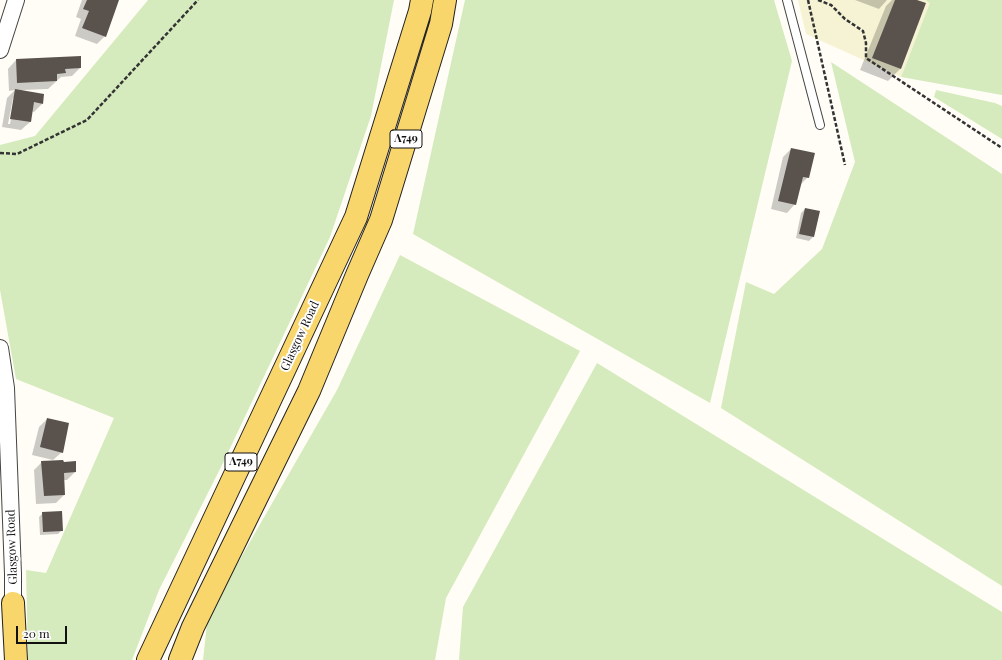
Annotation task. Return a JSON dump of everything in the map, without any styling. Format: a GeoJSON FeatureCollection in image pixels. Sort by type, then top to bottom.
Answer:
{"type":"FeatureCollection","features":[{"type":"Feature","properties":{"kind":"main road","name":"Glasgow Road"},"geometry":{"type":"LineString","coordinates":[[148,660],[356,217],[420,11],[422,0]]}},
{"type":"Feature","properties":{"kind":"main road","name":"A749"},"geometry":{"type":"LineString","coordinates":[[180,660],[193,626],[309,391],[381,220],[441,24],[446,0]]}},
{"type":"Feature","properties":{"kind":"main road"},"geometry":{"type":"LineString","coordinates":[[13,603],[16,660]]}},
{"type":"Feature","properties":{"kind":"street"},"geometry":{"type":"LineString","coordinates":[[0,50],[16,0]]}},
{"type":"Feature","properties":{"kind":"street","name":"Glasgow Road"},"geometry":{"type":"LineString","coordinates":[[0,348],[6,388],[7,574],[13,603]]}},
{"type":"Feature","properties":{"kind":"lane"},"geometry":{"type":"LineString","coordinates":[[787,0],[820,125]]}},
{"type":"Feature","properties":{"kind":"path"},"geometry":{"type":"LineString","coordinates":[[0,153],[17,154],[87,120],[198,0]]}},
{"type":"Feature","properties":{"kind":"path"},"geometry":{"type":"LineString","coordinates":[[808,0],[845,164]]}},
{"type":"Feature","properties":{"kind":"path"},"geometry":{"type":"LineString","coordinates":[[818,0],[831,5],[845,19],[863,31],[866,43],[866,58],[1002,148]]}},
{"type":"Feature","properties":{"kind":"path"},"geometry":{"type":"LineString","coordinates":[[831,5],[833,0]]}},
{"type":"Feature","properties":{"kind":"shaded area"},"geometry":{"type":"Polygon","coordinates":[[[798,0],[925,0],[931,3],[901,77],[806,34],[798,0]]]}},
{"type":"Feature","properties":{"kind":"green space"},"geometry":{"type":"Polygon","coordinates":[[[148,0],[394,0],[371,116],[330,237],[223,463],[159,590],[132,660],[28,660],[26,570],[46,573],[114,418],[16,379],[0,290],[0,145],[35,136],[148,0]]]}},
{"type":"Feature","properties":{"kind":"green space"},"geometry":{"type":"Polygon","coordinates":[[[465,0],[774,0],[792,61],[710,403],[413,234],[465,0]]]}},
{"type":"Feature","properties":{"kind":"green space"},"geometry":{"type":"Polygon","coordinates":[[[925,0],[1002,0],[1002,95],[901,77],[930,3],[925,0]]]}},
{"type":"Feature","properties":{"kind":"green space"},"geometry":{"type":"Polygon","coordinates":[[[831,62],[1002,174],[1002,586],[721,408],[746,282],[774,294],[822,249],[855,162],[831,62]]]}},
{"type":"Feature","properties":{"kind":"green space"},"geometry":{"type":"Polygon","coordinates":[[[936,90],[995,103],[1002,106],[1002,139],[934,97],[936,90]]]}},
{"type":"Feature","properties":{"kind":"green space"},"geometry":{"type":"Polygon","coordinates":[[[400,255],[580,351],[446,598],[435,660],[203,660],[208,615],[337,390],[400,255]]]}},
{"type":"Feature","properties":{"kind":"green space"},"geometry":{"type":"Polygon","coordinates":[[[597,363],[1002,612],[1002,660],[459,660],[463,607],[597,363]]]}},
{"type":"Feature","properties":{"kind":"building"},"geometry":{"type":"Polygon","coordinates":[[[87,0],[119,0],[106,37],[82,28],[89,11],[83,9],[87,0]]]}},
{"type":"Feature","properties":{"kind":"building"},"geometry":{"type":"Polygon","coordinates":[[[895,0],[917,0],[926,3],[901,69],[872,58],[895,0]]]}},
{"type":"Feature","properties":{"kind":"building"},"geometry":{"type":"Polygon","coordinates":[[[81,56],[81,68],[65,69],[66,73],[57,74],[57,81],[17,83],[16,59],[81,56]]]}},
{"type":"Feature","properties":{"kind":"building"},"geometry":{"type":"Polygon","coordinates":[[[15,89],[44,94],[43,104],[34,102],[31,122],[10,119],[15,89]]]}},
{"type":"Feature","properties":{"kind":"building"},"geometry":{"type":"Polygon","coordinates":[[[791,148],[815,153],[809,178],[803,177],[796,205],[778,201],[791,148]]]}},
{"type":"Feature","properties":{"kind":"building"},"geometry":{"type":"Polygon","coordinates":[[[805,208],[820,211],[814,237],[799,234],[805,208]]]}},
{"type":"Feature","properties":{"kind":"building"},"geometry":{"type":"Polygon","coordinates":[[[47,418],[69,423],[63,453],[40,447],[47,418]]]}},
{"type":"Feature","properties":{"kind":"building"},"geometry":{"type":"Polygon","coordinates":[[[63,460],[64,462],[76,461],[76,472],[64,473],[65,495],[44,496],[41,461],[63,460]]]}},
{"type":"Feature","properties":{"kind":"building"},"geometry":{"type":"Polygon","coordinates":[[[62,511],[63,531],[43,532],[42,512],[62,511]]]}}]}
